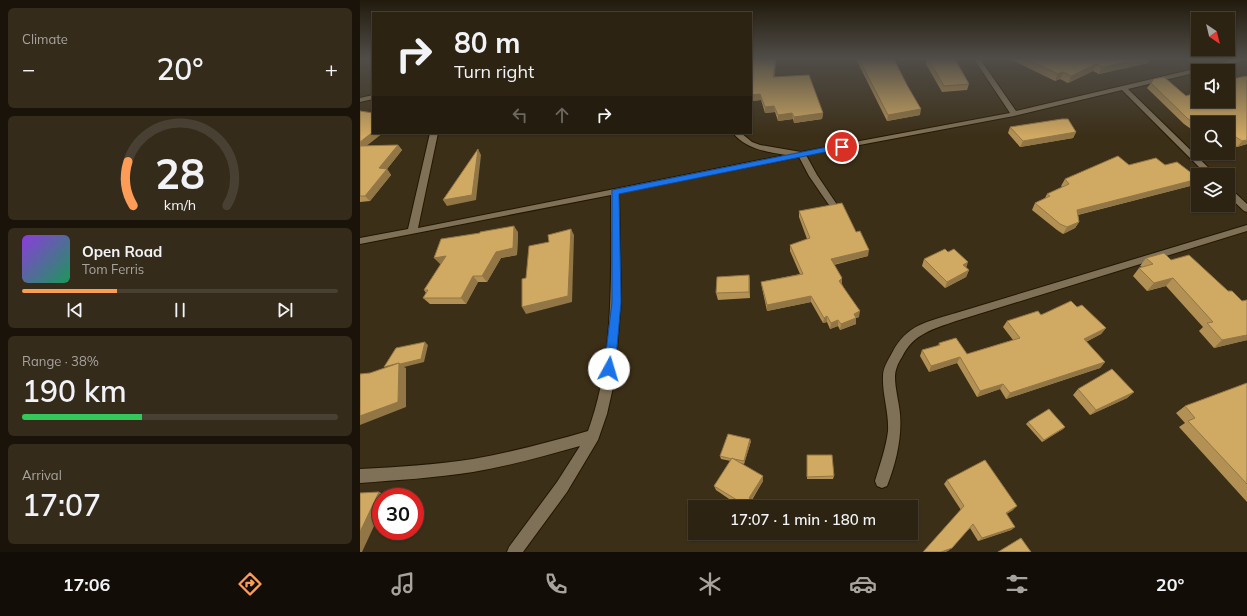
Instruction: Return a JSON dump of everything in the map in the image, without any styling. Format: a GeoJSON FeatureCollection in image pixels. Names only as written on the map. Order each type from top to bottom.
{"type":"FeatureCollection","features":[{"type":"Feature","properties":{"kind":"street"},"geometry":{"type":"LineString","coordinates":[[994,85],[1014,114]]}},
{"type":"Feature","properties":{"kind":"street"},"geometry":{"type":"LineString","coordinates":[[360,241],[615,192],[801,154],[1014,114],[1136,85]]}},
{"type":"Feature","properties":{"kind":"street"},"geometry":{"type":"LineString","coordinates":[[1123,88],[1205,168]]}},
{"type":"Feature","properties":{"kind":"street"},"geometry":{"type":"LineString","coordinates":[[360,100],[372,97]]}},
{"type":"Feature","properties":{"kind":"street"},"geometry":{"type":"LineString","coordinates":[[412,232],[434,134]]}},
{"type":"Feature","properties":{"kind":"street"},"geometry":{"type":"LineString","coordinates":[[738,134],[746,141],[756,146],[801,154]]}},
{"type":"Feature","properties":{"kind":"street"},"geometry":{"type":"LineString","coordinates":[[801,154],[813,176],[834,206]]}},
{"type":"Feature","properties":{"kind":"street"},"geometry":{"type":"LineString","coordinates":[[514,552],[562,486],[592,436],[601,414],[608,383],[616,302],[615,192]]}},
{"type":"Feature","properties":{"kind":"street"},"geometry":{"type":"LineString","coordinates":[[1235,198],[1247,209]]}},
{"type":"Feature","properties":{"kind":"street"},"geometry":{"type":"LineString","coordinates":[[882,481],[892,448],[894,430],[889,371],[902,345],[914,334],[925,327],[950,319],[1247,228]]}},
{"type":"Feature","properties":{"kind":"street"},"geometry":{"type":"LineString","coordinates":[[360,476],[431,471],[495,462],[529,455],[592,436]]}},
{"type":"Feature","properties":{"kind":"building"},"geometry":{"type":"Polygon","coordinates":[[[752,85],[813,85],[823,113],[794,117],[792,113],[778,115],[774,106],[765,107],[760,94],[752,95],[752,85]]]}},
{"type":"Feature","properties":{"kind":"building"},"geometry":{"type":"Polygon","coordinates":[[[872,85],[907,85],[921,109],[888,115],[872,85]]]}},
{"type":"Feature","properties":{"kind":"building"},"geometry":{"type":"Polygon","coordinates":[[[943,85],[959,85],[944,86],[943,85]]]}},
{"type":"Feature","properties":{"kind":"building"},"geometry":{"type":"Polygon","coordinates":[[[1153,85],[1173,85],[1186,96],[1191,94],[1191,108],[1235,108],[1235,85],[1247,85],[1247,140],[1242,141],[1235,136],[1235,116],[1191,116],[1191,121],[1153,85]]]}},
{"type":"Feature","properties":{"kind":"building"},"geometry":{"type":"Polygon","coordinates":[[[360,111],[372,113],[372,133],[360,142],[360,111]]]}},
{"type":"Feature","properties":{"kind":"building"},"geometry":{"type":"Polygon","coordinates":[[[1068,119],[1076,132],[1023,141],[1010,127],[1068,119]]]}},
{"type":"Feature","properties":{"kind":"building"},"geometry":{"type":"Polygon","coordinates":[[[398,145],[379,168],[387,169],[365,196],[360,196],[360,146],[398,145]]]}},
{"type":"Feature","properties":{"kind":"building"},"geometry":{"type":"Polygon","coordinates":[[[478,149],[472,195],[443,200],[478,149]]]}},
{"type":"Feature","properties":{"kind":"building"},"geometry":{"type":"Polygon","coordinates":[[[1118,156],[1129,165],[1156,158],[1165,165],[1177,162],[1191,173],[1191,181],[1077,210],[1079,222],[1067,227],[1060,224],[1035,203],[1050,196],[1047,194],[1069,184],[1065,179],[1118,156]]]}},
{"type":"Feature","properties":{"kind":"building"},"geometry":{"type":"Polygon","coordinates":[[[842,203],[856,232],[860,231],[869,250],[831,259],[842,278],[839,281],[860,311],[854,314],[856,318],[841,324],[838,320],[831,323],[827,316],[824,318],[811,296],[767,305],[761,282],[803,274],[790,245],[810,238],[799,211],[842,203]]]}},
{"type":"Feature","properties":{"kind":"building"},"geometry":{"type":"Polygon","coordinates":[[[514,226],[513,248],[496,252],[482,276],[473,276],[461,298],[423,298],[428,290],[424,290],[446,256],[434,258],[441,239],[514,226]]]}},
{"type":"Feature","properties":{"kind":"building"},"geometry":{"type":"Polygon","coordinates":[[[571,229],[568,296],[522,307],[522,279],[526,278],[529,246],[549,242],[548,235],[571,229]]]}},
{"type":"Feature","properties":{"kind":"building"},"geometry":{"type":"Polygon","coordinates":[[[945,249],[948,252],[954,249],[968,262],[963,265],[969,270],[947,282],[924,259],[945,249]]]}},
{"type":"Feature","properties":{"kind":"building"},"geometry":{"type":"Polygon","coordinates":[[[1164,253],[1171,260],[1189,255],[1228,291],[1232,291],[1242,301],[1247,300],[1247,335],[1222,340],[1207,323],[1213,322],[1173,278],[1154,283],[1139,268],[1153,264],[1146,258],[1164,253]]]}},
{"type":"Feature","properties":{"kind":"building"},"geometry":{"type":"Polygon","coordinates":[[[749,275],[749,292],[716,293],[717,277],[749,275]]]}},
{"type":"Feature","properties":{"kind":"building"},"geometry":{"type":"Polygon","coordinates":[[[1071,301],[1077,307],[1082,305],[1106,328],[1084,339],[1105,362],[1010,393],[1003,384],[980,391],[960,357],[931,366],[922,350],[940,345],[939,343],[956,338],[967,354],[1020,338],[1007,321],[1038,311],[1041,315],[1071,301]]]}},
{"type":"Feature","properties":{"kind":"building"},"geometry":{"type":"Polygon","coordinates":[[[425,342],[421,359],[384,367],[396,348],[425,342]]]}},
{"type":"Feature","properties":{"kind":"building"},"geometry":{"type":"Polygon","coordinates":[[[399,363],[398,402],[360,416],[360,374],[370,373],[399,363]]]}},
{"type":"Feature","properties":{"kind":"building"},"geometry":{"type":"Polygon","coordinates":[[[1112,369],[1134,392],[1096,410],[1078,389],[1112,369]]]}},
{"type":"Feature","properties":{"kind":"building"},"geometry":{"type":"Polygon","coordinates":[[[1247,383],[1247,484],[1188,421],[1195,418],[1185,406],[1247,383]]]}},
{"type":"Feature","properties":{"kind":"building"},"geometry":{"type":"Polygon","coordinates":[[[1049,409],[1065,427],[1044,440],[1028,422],[1049,409]]]}},
{"type":"Feature","properties":{"kind":"building"},"geometry":{"type":"Polygon","coordinates":[[[728,434],[750,439],[744,461],[720,456],[728,434]]]}},
{"type":"Feature","properties":{"kind":"building"},"geometry":{"type":"Polygon","coordinates":[[[807,455],[832,455],[834,476],[807,477],[807,455]]]}},
{"type":"Feature","properties":{"kind":"building"},"geometry":{"type":"Polygon","coordinates":[[[732,458],[763,476],[749,498],[752,500],[737,500],[714,486],[732,458]]]}},
{"type":"Feature","properties":{"kind":"building"},"geometry":{"type":"Polygon","coordinates":[[[985,460],[1017,506],[1006,513],[1015,527],[982,538],[973,524],[952,548],[941,552],[923,552],[964,506],[947,480],[985,460]]]}},
{"type":"Feature","properties":{"kind":"building"},"geometry":{"type":"Polygon","coordinates":[[[372,492],[372,507],[360,532],[360,493],[372,492]]]}},
{"type":"Feature","properties":{"kind":"building"},"geometry":{"type":"Polygon","coordinates":[[[1021,538],[1031,552],[998,552],[1021,538]]]}},
{"type":"Feature","properties":{"kind":"route"},"geometry":{"type":"LineString","coordinates":[[609,369],[616,302],[615,192],[842,147]]}}]}
